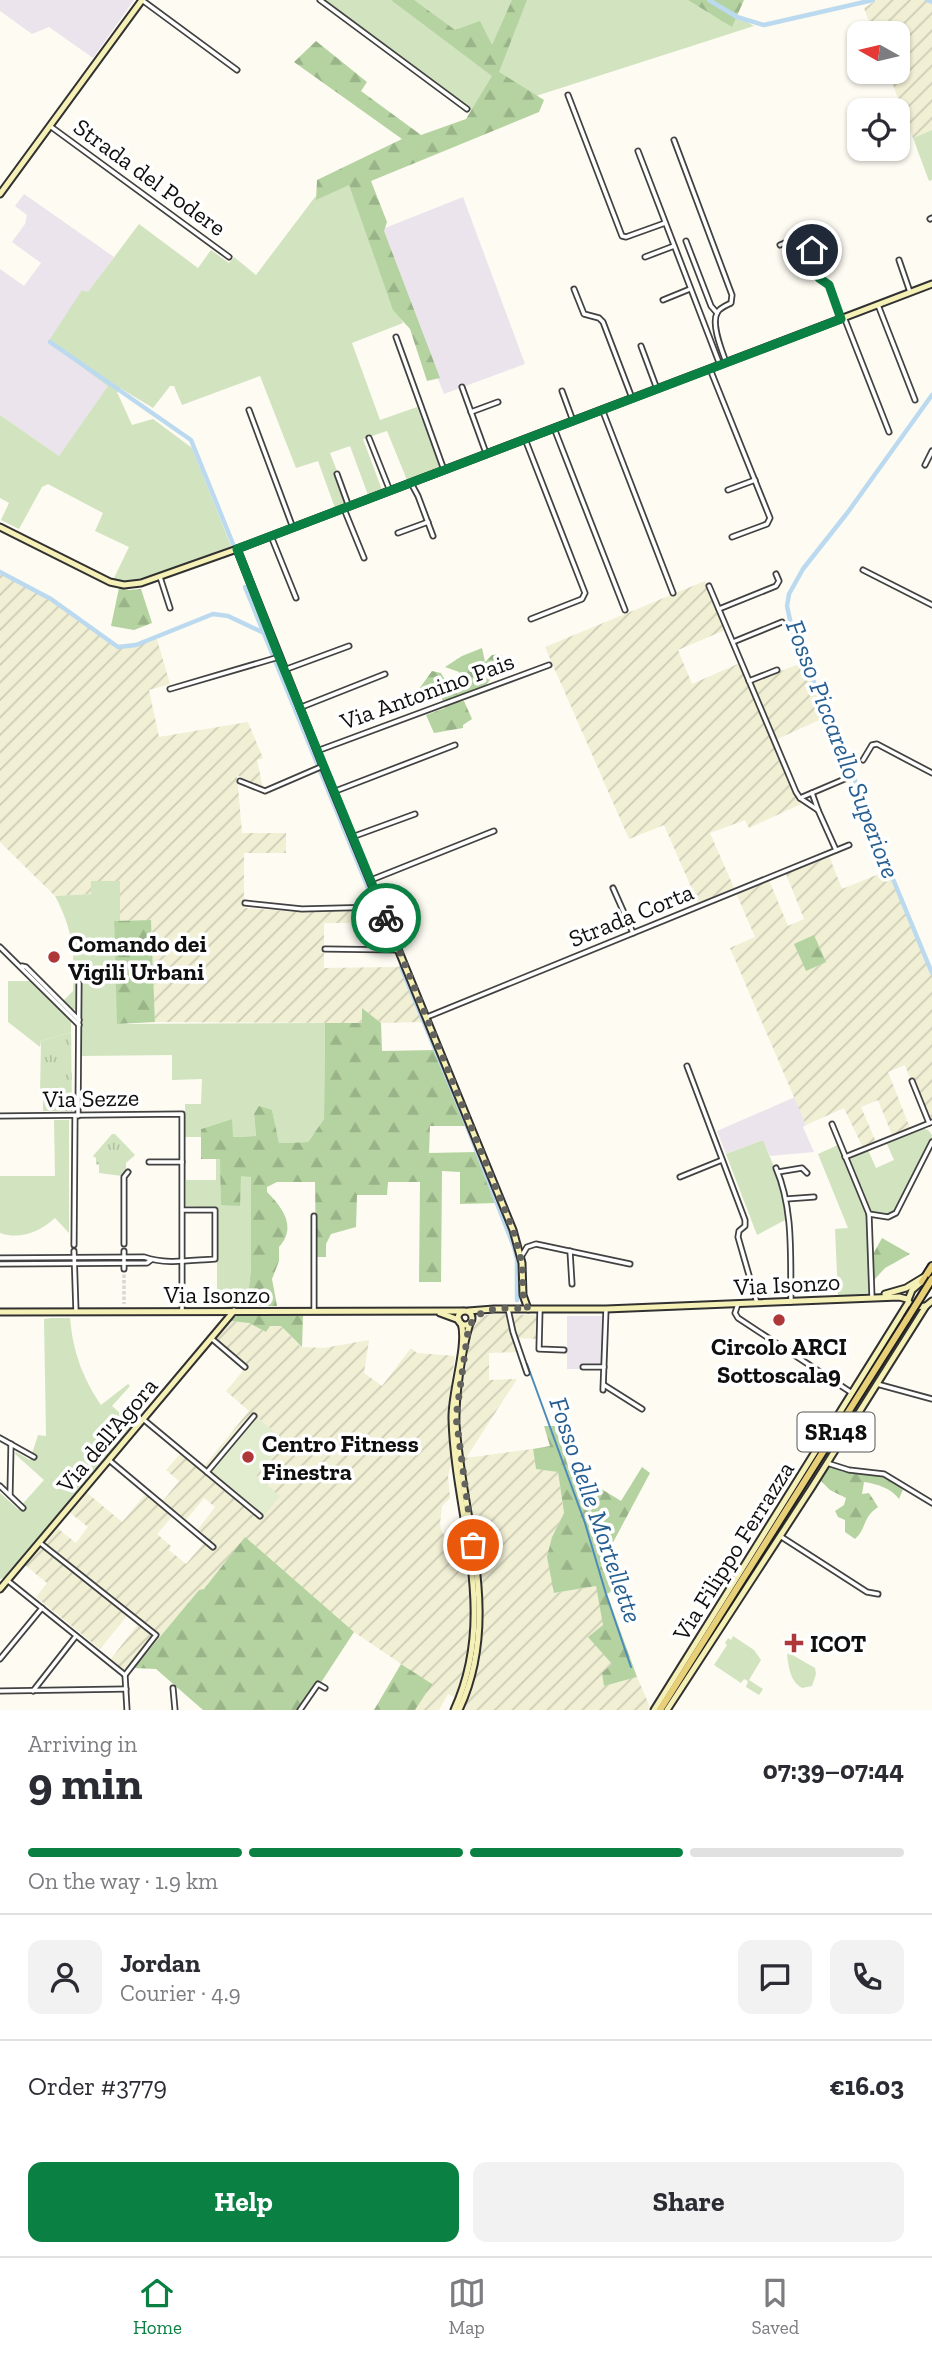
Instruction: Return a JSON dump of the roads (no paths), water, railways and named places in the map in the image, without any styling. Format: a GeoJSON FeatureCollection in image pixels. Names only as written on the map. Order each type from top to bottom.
{"type":"FeatureCollection","features":[{"type":"Feature","properties":{"kind":"main road"},"geometry":{"type":"LineString","coordinates":[[922,1282],[930,1279],[932,1266]]}},
{"type":"Feature","properties":{"kind":"main road","name":"SR148"},"geometry":{"type":"LineString","coordinates":[[660,1710],[930,1279]]}},
{"type":"Feature","properties":{"kind":"street"},"geometry":{"type":"LineString","coordinates":[[0,194],[142,0],[237,70]]}},
{"type":"Feature","properties":{"kind":"street"},"geometry":{"type":"LineString","coordinates":[[320,0],[467,109]]}},
{"type":"Feature","properties":{"kind":"street"},"geometry":{"type":"LineString","coordinates":[[568,94],[622,236],[666,223]]}},
{"type":"Feature","properties":{"kind":"street","name":"Strada del Podere"},"geometry":{"type":"LineString","coordinates":[[49,126],[229,257]]}},
{"type":"Feature","properties":{"kind":"street"},"geometry":{"type":"LineString","coordinates":[[674,140],[732,295],[731,303],[717,313]]}},
{"type":"Feature","properties":{"kind":"street"},"geometry":{"type":"LineString","coordinates":[[638,151],[723,364]]}},
{"type":"Feature","properties":{"kind":"street"},"geometry":{"type":"LineString","coordinates":[[780,245],[803,235],[810,236],[813,245],[812,259],[819,278],[829,285],[889,432]]}},
{"type":"Feature","properties":{"kind":"street"},"geometry":{"type":"LineString","coordinates":[[686,240],[711,306],[717,313],[718,340],[723,364]]}},
{"type":"Feature","properties":{"kind":"street"},"geometry":{"type":"LineString","coordinates":[[645,257],[674,246]]}},
{"type":"Feature","properties":{"kind":"street"},"geometry":{"type":"LineString","coordinates":[[899,260],[910,292]]}},
{"type":"Feature","properties":{"kind":"street"},"geometry":{"type":"LineString","coordinates":[[0,527],[112,582],[136,584],[347,508],[932,284]]}},
{"type":"Feature","properties":{"kind":"street"},"geometry":{"type":"LineString","coordinates":[[574,289],[584,314],[599,318],[603,322],[632,398]]}},
{"type":"Feature","properties":{"kind":"street"},"geometry":{"type":"LineString","coordinates":[[663,300],[691,289]]}},
{"type":"Feature","properties":{"kind":"street"},"geometry":{"type":"LineString","coordinates":[[878,305],[915,400]]}},
{"type":"Feature","properties":{"kind":"street"},"geometry":{"type":"LineString","coordinates":[[396,337],[444,470]]}},
{"type":"Feature","properties":{"kind":"street"},"geometry":{"type":"LineString","coordinates":[[641,346],[657,388]]}},
{"type":"Feature","properties":{"kind":"street"},"geometry":{"type":"LineString","coordinates":[[710,369],[769,517],[769,522],[732,537]]}},
{"type":"Feature","properties":{"kind":"street"},"geometry":{"type":"LineString","coordinates":[[462,387],[486,453]]}},
{"type":"Feature","properties":{"kind":"street"},"geometry":{"type":"LineString","coordinates":[[562,391],[573,421]]}},
{"type":"Feature","properties":{"kind":"street"},"geometry":{"type":"LineString","coordinates":[[471,412],[498,402]]}},
{"type":"Feature","properties":{"kind":"street"},"geometry":{"type":"LineString","coordinates":[[248,410],[293,528]]}},
{"type":"Feature","properties":{"kind":"street"},"geometry":{"type":"LineString","coordinates":[[602,410],[673,593]]}},
{"type":"Feature","properties":{"kind":"street"},"geometry":{"type":"LineString","coordinates":[[554,428],[625,610]]}},
{"type":"Feature","properties":{"kind":"street"},"geometry":{"type":"LineString","coordinates":[[369,438],[390,491]]}},
{"type":"Feature","properties":{"kind":"street"},"geometry":{"type":"LineString","coordinates":[[525,439],[585,593],[582,599],[531,619]]}},
{"type":"Feature","properties":{"kind":"street"},"geometry":{"type":"LineString","coordinates":[[925,465],[932,451]]}},
{"type":"Feature","properties":{"kind":"street"},"geometry":{"type":"LineString","coordinates":[[337,474],[364,558]]}},
{"type":"Feature","properties":{"kind":"street"},"geometry":{"type":"LineString","coordinates":[[728,490],[755,480]]}},
{"type":"Feature","properties":{"kind":"street"},"geometry":{"type":"LineString","coordinates":[[411,483],[433,536]]}},
{"type":"Feature","properties":{"kind":"street"},"geometry":{"type":"LineString","coordinates":[[398,533],[428,522]]}},
{"type":"Feature","properties":{"kind":"street"},"geometry":{"type":"LineString","coordinates":[[271,536],[296,598]]}},
{"type":"Feature","properties":{"kind":"street"},"geometry":{"type":"LineString","coordinates":[[237,549],[333,792],[513,1230],[521,1257],[523,1295],[528,1309]]}},
{"type":"Feature","properties":{"kind":"street"},"geometry":{"type":"LineString","coordinates":[[863,570],[932,605]]}},
{"type":"Feature","properties":{"kind":"street"},"geometry":{"type":"LineString","coordinates":[[719,609],[776,586],[779,581],[776,574]]}},
{"type":"Feature","properties":{"kind":"street"},"geometry":{"type":"LineString","coordinates":[[160,576],[170,608]]}},
{"type":"Feature","properties":{"kind":"street"},"geometry":{"type":"LineString","coordinates":[[709,586],[800,798],[818,810]]}},
{"type":"Feature","properties":{"kind":"street"},"geometry":{"type":"LineString","coordinates":[[733,642],[782,622]]}},
{"type":"Feature","properties":{"kind":"street"},"geometry":{"type":"LineString","coordinates":[[284,670],[349,646]]}},
{"type":"Feature","properties":{"kind":"street"},"geometry":{"type":"LineString","coordinates":[[170,689],[279,657]]}},
{"type":"Feature","properties":{"kind":"street","name":"Via Antonino Pais"},"geometry":{"type":"LineString","coordinates":[[317,751],[549,665]]}},
{"type":"Feature","properties":{"kind":"street"},"geometry":{"type":"LineString","coordinates":[[749,681],[777,670]]}},
{"type":"Feature","properties":{"kind":"street"},"geometry":{"type":"LineString","coordinates":[[299,708],[385,674]]}},
{"type":"Feature","properties":{"kind":"street"},"geometry":{"type":"LineString","coordinates":[[863,760],[872,745],[877,744],[932,773]]}},
{"type":"Feature","properties":{"kind":"street"},"geometry":{"type":"LineString","coordinates":[[333,792],[455,745]]}},
{"type":"Feature","properties":{"kind":"street"},"geometry":{"type":"LineString","coordinates":[[240,781],[265,791],[323,766]]}},
{"type":"Feature","properties":{"kind":"street"},"geometry":{"type":"LineString","coordinates":[[800,798],[847,778]]}},
{"type":"Feature","properties":{"kind":"street"},"geometry":{"type":"LineString","coordinates":[[812,793],[836,850]]}},
{"type":"Feature","properties":{"kind":"street"},"geometry":{"type":"LineString","coordinates":[[352,838],[415,814]]}},
{"type":"Feature","properties":{"kind":"street"},"geometry":{"type":"LineString","coordinates":[[371,880],[494,831]]}},
{"type":"Feature","properties":{"kind":"street","name":"Strada Corta"},"geometry":{"type":"LineString","coordinates":[[425,1018],[849,845]]}},
{"type":"Feature","properties":{"kind":"street"},"geometry":{"type":"LineString","coordinates":[[613,888],[634,933]]}},
{"type":"Feature","properties":{"kind":"street"},"geometry":{"type":"LineString","coordinates":[[245,903],[302,909],[382,906]]}},
{"type":"Feature","properties":{"kind":"street"},"geometry":{"type":"LineString","coordinates":[[0,947],[79,1022]]}},
{"type":"Feature","properties":{"kind":"street"},"geometry":{"type":"LineString","coordinates":[[325,949],[399,950]]}},
{"type":"Feature","properties":{"kind":"street"},"geometry":{"type":"LineString","coordinates":[[74,1245],[79,983]]}},
{"type":"Feature","properties":{"kind":"street"},"geometry":{"type":"LineString","coordinates":[[687,1066],[745,1220],[745,1226],[739,1231],[738,1237],[757,1303]]}},
{"type":"Feature","properties":{"kind":"street"},"geometry":{"type":"LineString","coordinates":[[845,1157],[931,1123],[912,1082]]}},
{"type":"Feature","properties":{"kind":"street","name":"Via Sezze"},"geometry":{"type":"LineString","coordinates":[[0,1116],[182,1114],[182,1161]]}},
{"type":"Feature","properties":{"kind":"street"},"geometry":{"type":"LineString","coordinates":[[832,1124],[869,1214],[872,1298]]}},
{"type":"Feature","properties":{"kind":"street"},"geometry":{"type":"LineString","coordinates":[[916,1129],[931,1129]]}},
{"type":"Feature","properties":{"kind":"street"},"geometry":{"type":"LineString","coordinates":[[869,1214],[888,1217],[896,1213],[932,1142]]}},
{"type":"Feature","properties":{"kind":"street"},"geometry":{"type":"LineString","coordinates":[[680,1177],[722,1160]]}},
{"type":"Feature","properties":{"kind":"street"},"geometry":{"type":"LineString","coordinates":[[149,1162],[182,1161],[182,1311]]}},
{"type":"Feature","properties":{"kind":"street"},"geometry":{"type":"LineString","coordinates":[[791,1302],[789,1227],[786,1199],[777,1170],[802,1168],[807,1173]]}},
{"type":"Feature","properties":{"kind":"street"},"geometry":{"type":"LineString","coordinates":[[124,1244],[124,1177],[128,1172]]}},
{"type":"Feature","properties":{"kind":"street"},"geometry":{"type":"LineString","coordinates":[[786,1199],[814,1197]]}},
{"type":"Feature","properties":{"kind":"street"},"geometry":{"type":"LineString","coordinates":[[0,1258],[144,1257],[151,1260],[181,1261],[215,1259],[215,1210],[183,1210]]}},
{"type":"Feature","properties":{"kind":"street"},"geometry":{"type":"LineString","coordinates":[[314,1216],[314,1311]]}},
{"type":"Feature","properties":{"kind":"street"},"geometry":{"type":"LineString","coordinates":[[521,1257],[525,1248],[533,1244],[630,1264]]}},
{"type":"Feature","properties":{"kind":"street"},"geometry":{"type":"LineString","coordinates":[[74,1251],[76,1312]]}},
{"type":"Feature","properties":{"kind":"street"},"geometry":{"type":"LineString","coordinates":[[124,1251],[124,1266]]}},
{"type":"Feature","properties":{"kind":"street"},"geometry":{"type":"LineString","coordinates":[[570,1251],[572,1284]]}},
{"type":"Feature","properties":{"kind":"street"},"geometry":{"type":"LineString","coordinates":[[0,1264],[124,1266],[151,1260]]}},
{"type":"Feature","properties":{"kind":"street"},"geometry":{"type":"LineString","coordinates":[[893,1295],[930,1279]]}},
{"type":"Feature","properties":{"kind":"street"},"geometry":{"type":"LineString","coordinates":[[893,1295],[912,1290],[922,1282]]}},
{"type":"Feature","properties":{"kind":"street"},"geometry":{"type":"LineString","coordinates":[[908,1302],[912,1290]]}},
{"type":"Feature","properties":{"kind":"street"},"geometry":{"type":"LineString","coordinates":[[517,1309],[523,1295]]}},
{"type":"Feature","properties":{"kind":"street"},"geometry":{"type":"LineString","coordinates":[[893,1295],[903,1297],[914,1307],[930,1304]]}},
{"type":"Feature","properties":{"kind":"street"},"geometry":{"type":"LineString","coordinates":[[893,1295],[902,1302],[905,1316]]}},
{"type":"Feature","properties":{"kind":"street","name":"Via Isonzo"},"geometry":{"type":"LineString","coordinates":[[0,1312],[606,1309],[893,1295]]}},
{"type":"Feature","properties":{"kind":"street","name":"Via Filippo Ferrazza"},"geometry":{"type":"LineString","coordinates":[[654,1710],[853,1393],[905,1316],[908,1302]]}},
{"type":"Feature","properties":{"kind":"street"},"geometry":{"type":"LineString","coordinates":[[124,1304],[124,1312]]}},
{"type":"Feature","properties":{"kind":"street"},"geometry":{"type":"LineString","coordinates":[[738,1304],[738,1319],[853,1393]]}},
{"type":"Feature","properties":{"kind":"street"},"geometry":{"type":"LineString","coordinates":[[667,1710],[930,1304]]}},
{"type":"Feature","properties":{"kind":"street","name":"Via Isonzo"},"geometry":{"type":"LineString","coordinates":[[434,1311],[464,1325],[478,1314],[494,1309]]}},
{"type":"Feature","properties":{"kind":"street"},"geometry":{"type":"LineString","coordinates":[[508,1309],[527,1373]]}},
{"type":"Feature","properties":{"kind":"street"},"geometry":{"type":"LineString","coordinates":[[540,1309],[539,1349],[564,1350]]}},
{"type":"Feature","properties":{"kind":"street"},"geometry":{"type":"LineString","coordinates":[[606,1309],[603,1387],[642,1409]]}},
{"type":"Feature","properties":{"kind":"street","name":"Via dell'Agora"},"geometry":{"type":"LineString","coordinates":[[0,1586],[234,1311]]}},
{"type":"Feature","properties":{"kind":"street"},"geometry":{"type":"LineString","coordinates":[[465,1311],[472,1315],[457,1398],[456,1424],[478,1580],[480,1621],[474,1667],[456,1710],[470,1662],[475,1616],[473,1581],[452,1426],[453,1399],[463,1336],[459,1314],[465,1311]]}},
{"type":"Feature","properties":{"kind":"street"},"geometry":{"type":"LineString","coordinates":[[211,1338],[245,1367]]}},
{"type":"Feature","properties":{"kind":"street"},"geometry":{"type":"LineString","coordinates":[[583,1367],[604,1367]]}},
{"type":"Feature","properties":{"kind":"street"},"geometry":{"type":"LineString","coordinates":[[877,1384],[932,1399]]}},
{"type":"Feature","properties":{"kind":"street"},"geometry":{"type":"LineString","coordinates":[[207,1472],[254,1416]]}},
{"type":"Feature","properties":{"kind":"street"},"geometry":{"type":"LineString","coordinates":[[144,1419],[260,1516]]}},
{"type":"Feature","properties":{"kind":"street"},"geometry":{"type":"LineString","coordinates":[[0,1438],[34,1457]]}},
{"type":"Feature","properties":{"kind":"street"},"geometry":{"type":"LineString","coordinates":[[10,1495],[11,1444]]}},
{"type":"Feature","properties":{"kind":"street"},"geometry":{"type":"LineString","coordinates":[[109,1460],[214,1547]]}},
{"type":"Feature","properties":{"kind":"street"},"geometry":{"type":"LineString","coordinates":[[828,1463],[845,1469],[884,1474],[932,1503]]}},
{"type":"Feature","properties":{"kind":"street"},"geometry":{"type":"LineString","coordinates":[[0,1486],[23,1508]]}},
{"type":"Feature","properties":{"kind":"street"},"geometry":{"type":"LineString","coordinates":[[780,1536],[867,1592],[878,1594]]}},
{"type":"Feature","properties":{"kind":"street"},"geometry":{"type":"LineString","coordinates":[[39,1542],[156,1635],[125,1675],[127,1710]]}},
{"type":"Feature","properties":{"kind":"street"},"geometry":{"type":"LineString","coordinates":[[7,1580],[125,1675]]}},
{"type":"Feature","properties":{"kind":"street"},"geometry":{"type":"LineString","coordinates":[[0,1659],[41,1608]]}},
{"type":"Feature","properties":{"kind":"street"},"geometry":{"type":"LineString","coordinates":[[33,1691],[76,1636]]}},
{"type":"Feature","properties":{"kind":"street"},"geometry":{"type":"LineString","coordinates":[[300,1710],[318,1684],[325,1688]]}},
{"type":"Feature","properties":{"kind":"street"},"geometry":{"type":"LineString","coordinates":[[173,1688],[175,1710]]}},
{"type":"Feature","properties":{"kind":"street"},"geometry":{"type":"LineString","coordinates":[[0,1691],[126,1689]]}},
{"type":"Feature","properties":{"kind":"waterway","name":"Fosso Piccarello Superiore"},"geometry":{"type":"LineString","coordinates":[[709,0],[737,17],[764,25],[873,0]]}},
{"type":"Feature","properties":{"kind":"waterway","name":"Fosso Piccarello Superiore"},"geometry":{"type":"LineString","coordinates":[[927,0],[932,2]]}},
{"type":"Feature","properties":{"kind":"waterway"},"geometry":{"type":"LineString","coordinates":[[50,342],[191,440],[233,544]]}},
{"type":"Feature","properties":{"kind":"waterway","name":"Fosso Piccarello Superiore"},"geometry":{"type":"LineString","coordinates":[[932,395],[848,512],[803,569],[789,594],[787,606],[793,634],[853,772],[859,797],[932,973]]}},
{"type":"Feature","properties":{"kind":"waterway"},"geometry":{"type":"LineString","coordinates":[[0,572],[51,599],[118,647],[136,645],[213,614],[228,616],[264,633]]}},
{"type":"Feature","properties":{"kind":"waterway"},"geometry":{"type":"LineString","coordinates":[[245,587],[377,910]]}},
{"type":"Feature","properties":{"kind":"waterway"},"geometry":{"type":"LineString","coordinates":[[401,967],[514,1247],[517,1259],[517,1300]]}},
{"type":"Feature","properties":{"kind":"waterway","name":"Fosso delle Mortellette"},"geometry":{"type":"LineString","coordinates":[[527,1364],[585,1523],[631,1667]]}},
{"type":"Feature","properties":{"kind":"tunnel"},"geometry":{"type":"LineString","coordinates":[[124,1269],[124,1304]]}},
{"type":"Feature","properties":{"kind":"place","name":"Comando dei Vigili Urbani"},"geometry":{"type":"Point","coordinates":[54,957]}},
{"type":"Feature","properties":{"kind":"place","name":"Circolo ARCI Sottoscala9"},"geometry":{"type":"Point","coordinates":[779,1320]}},
{"type":"Feature","properties":{"kind":"place","name":"Centro Fitness Finestra"},"geometry":{"type":"Point","coordinates":[248,1457]}},
{"type":"Feature","properties":{"kind":"place","name":"ICOT"},"geometry":{"type":"Point","coordinates":[794,1643]}}]}
